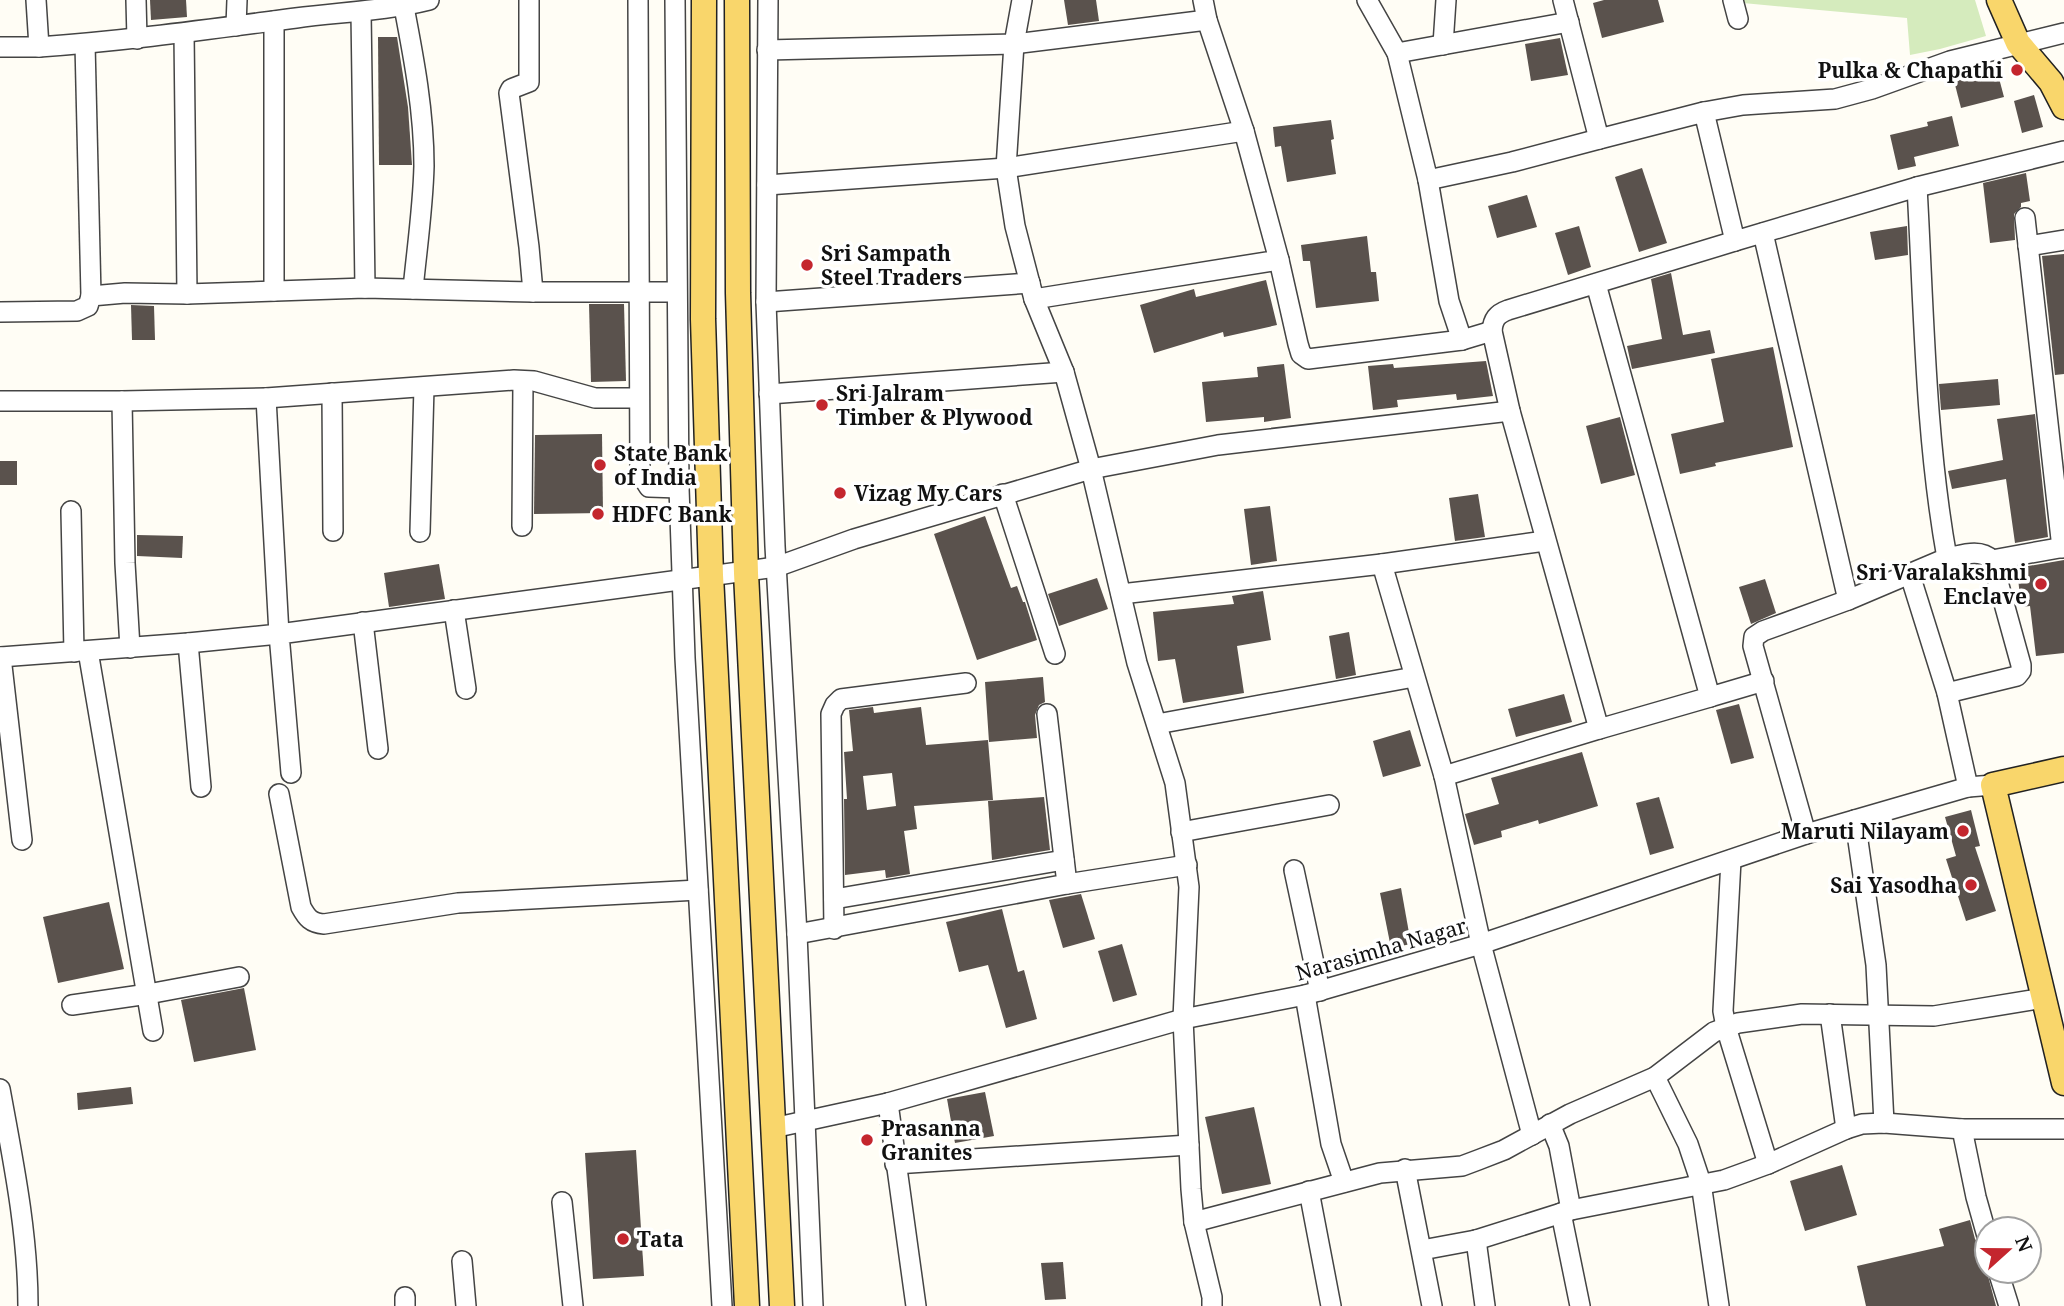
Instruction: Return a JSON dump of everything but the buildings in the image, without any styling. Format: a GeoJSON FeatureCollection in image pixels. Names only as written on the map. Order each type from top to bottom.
{"type":"FeatureCollection","features":[{"type":"Feature","properties":{"kind":"main road"},"geometry":{"type":"LineString","coordinates":[[704,0],[703,319],[711,575],[747,1306]]}},
{"type":"Feature","properties":{"kind":"main road"},"geometry":{"type":"LineString","coordinates":[[737,0],[738,293],[746,573],[782,1306]]}},
{"type":"Feature","properties":{"kind":"main road"},"geometry":{"type":"LineString","coordinates":[[1999,0],[2018,43],[2051,82],[2064,107]]}},
{"type":"Feature","properties":{"kind":"main road"},"geometry":{"type":"LineString","coordinates":[[2064,769],[1993,785],[2064,1083]]}},
{"type":"Feature","properties":{"kind":"street"},"geometry":{"type":"LineString","coordinates":[[36,0],[39,47]]}},
{"type":"Feature","properties":{"kind":"street"},"geometry":{"type":"LineString","coordinates":[[136,0],[136,39]]}},
{"type":"Feature","properties":{"kind":"street"},"geometry":{"type":"LineString","coordinates":[[236,26],[237,0]]}},
{"type":"Feature","properties":{"kind":"street"},"geometry":{"type":"LineString","coordinates":[[0,47],[39,47],[136,39],[274,21],[337,7],[361,12],[404,7],[429,0]]}},
{"type":"Feature","properties":{"kind":"street"},"geometry":{"type":"LineString","coordinates":[[529,0],[529,82],[511,89],[509,93],[533,292]]}},
{"type":"Feature","properties":{"kind":"street"},"geometry":{"type":"LineString","coordinates":[[638,0],[640,473],[649,487],[679,488]]}},
{"type":"Feature","properties":{"kind":"street"},"geometry":{"type":"LineString","coordinates":[[675,0],[676,292],[682,579],[722,1306]]}},
{"type":"Feature","properties":{"kind":"street"},"geometry":{"type":"LineString","coordinates":[[768,0],[766,302],[769,394],[813,1306]]}},
{"type":"Feature","properties":{"kind":"street"},"geometry":{"type":"LineString","coordinates":[[1022,0],[1014,44],[1006,168],[1015,226],[1032,291],[1064,372],[1091,469],[1137,663],[1175,783],[1188,887],[1183,1019],[1194,1222],[1212,1306]]}},
{"type":"Feature","properties":{"kind":"street"},"geometry":{"type":"LineString","coordinates":[[1203,0],[1207,20],[1244,131],[1301,354],[1308,359],[1462,341],[1492,331]]}},
{"type":"Feature","properties":{"kind":"street"},"geometry":{"type":"LineString","coordinates":[[1367,0],[1397,53],[1428,180],[1449,301],[1462,341]]}},
{"type":"Feature","properties":{"kind":"street"},"geometry":{"type":"LineString","coordinates":[[1443,45],[1446,0]]}},
{"type":"Feature","properties":{"kind":"street"},"geometry":{"type":"LineString","coordinates":[[1563,0],[1599,139]]}},
{"type":"Feature","properties":{"kind":"street"},"geometry":{"type":"LineString","coordinates":[[1732,0],[1738,19]]}},
{"type":"Feature","properties":{"kind":"street"},"geometry":{"type":"LineString","coordinates":[[404,7],[415,66],[424,164],[413,289]]}},
{"type":"Feature","properties":{"kind":"street"},"geometry":{"type":"LineString","coordinates":[[361,12],[365,288]]}},
{"type":"Feature","properties":{"kind":"street"},"geometry":{"type":"LineString","coordinates":[[766,50],[1014,44],[1207,20]]}},
{"type":"Feature","properties":{"kind":"street"},"geometry":{"type":"LineString","coordinates":[[274,21],[274,291]]}},
{"type":"Feature","properties":{"kind":"street"},"geometry":{"type":"LineString","coordinates":[[1397,53],[1569,22]]}},
{"type":"Feature","properties":{"kind":"street"},"geometry":{"type":"LineString","coordinates":[[184,33],[187,294]]}},
{"type":"Feature","properties":{"kind":"street"},"geometry":{"type":"LineString","coordinates":[[1428,180],[1512,162],[1704,112],[1743,105],[1835,99],[1951,61],[2064,33]]}},
{"type":"Feature","properties":{"kind":"street"},"geometry":{"type":"LineString","coordinates":[[0,312],[76,311],[88,306],[91,296],[85,44]]}},
{"type":"Feature","properties":{"kind":"street"},"geometry":{"type":"LineString","coordinates":[[1704,112],[1735,241]]}},
{"type":"Feature","properties":{"kind":"street"},"geometry":{"type":"LineString","coordinates":[[767,185],[1006,168],[1244,131]]}},
{"type":"Feature","properties":{"kind":"street"},"geometry":{"type":"LineString","coordinates":[[1599,729],[1510,411],[1492,331],[1493,320],[1500,313],[1917,187],[2064,151]]}},
{"type":"Feature","properties":{"kind":"street"},"geometry":{"type":"LineString","coordinates":[[1917,187],[1936,489],[1947,558]]}},
{"type":"Feature","properties":{"kind":"street"},"geometry":{"type":"LineString","coordinates":[[1992,560],[2063,548],[2025,218]]}},
{"type":"Feature","properties":{"kind":"street"},"geometry":{"type":"LineString","coordinates":[[1763,233],[1848,600]]}},
{"type":"Feature","properties":{"kind":"street"},"geometry":{"type":"LineString","coordinates":[[2028,246],[2064,240]]}},
{"type":"Feature","properties":{"kind":"street"},"geometry":{"type":"LineString","coordinates":[[766,302],[1032,291],[1279,260]]}},
{"type":"Feature","properties":{"kind":"street"},"geometry":{"type":"LineString","coordinates":[[1596,284],[1710,697]]}},
{"type":"Feature","properties":{"kind":"street"},"geometry":{"type":"LineString","coordinates":[[91,296],[365,288],[676,292]]}},
{"type":"Feature","properties":{"kind":"street"},"geometry":{"type":"LineString","coordinates":[[769,394],[1064,372]]}},
{"type":"Feature","properties":{"kind":"street"},"geometry":{"type":"LineString","coordinates":[[0,401],[266,397],[523,381],[534,381],[596,398],[639,398]]}},
{"type":"Feature","properties":{"kind":"street"},"geometry":{"type":"LineString","coordinates":[[522,526],[523,381]]}},
{"type":"Feature","properties":{"kind":"street"},"geometry":{"type":"LineString","coordinates":[[420,532],[424,387]]}},
{"type":"Feature","properties":{"kind":"street"},"geometry":{"type":"LineString","coordinates":[[332,393],[333,531]]}},
{"type":"Feature","properties":{"kind":"street"},"geometry":{"type":"LineString","coordinates":[[266,397],[279,634],[290,773]]}},
{"type":"Feature","properties":{"kind":"street"},"geometry":{"type":"LineString","coordinates":[[122,401],[125,563],[131,648]]}},
{"type":"Feature","properties":{"kind":"street"},"geometry":{"type":"LineString","coordinates":[[22,841],[0,657],[279,634],[711,575],[746,573],[776,567],[854,539],[1091,469],[1218,445],[1510,411]]}},
{"type":"Feature","properties":{"kind":"street"},"geometry":{"type":"LineString","coordinates":[[1003,494],[1055,654]]}},
{"type":"Feature","properties":{"kind":"street"},"geometry":{"type":"LineString","coordinates":[[71,512],[81,652],[153,1031]]}},
{"type":"Feature","properties":{"kind":"street"},"geometry":{"type":"LineString","coordinates":[[1121,594],[1382,564],[1545,541]]}},
{"type":"Feature","properties":{"kind":"street"},"geometry":{"type":"LineString","coordinates":[[1806,834],[1753,646],[1754,637],[1763,631],[1848,600],[1947,558],[1976,552],[1987,555],[1992,560],[2021,671],[2017,676],[1947,693]]}},
{"type":"Feature","properties":{"kind":"street"},"geometry":{"type":"LineString","coordinates":[[1382,564],[1444,776],[1481,944],[1532,1135]]}},
{"type":"Feature","properties":{"kind":"street"},"geometry":{"type":"LineString","coordinates":[[1910,575],[1947,693],[1968,787]]}},
{"type":"Feature","properties":{"kind":"street"},"geometry":{"type":"LineString","coordinates":[[454,610],[466,689]]}},
{"type":"Feature","properties":{"kind":"street"},"geometry":{"type":"LineString","coordinates":[[363,622],[378,749]]}},
{"type":"Feature","properties":{"kind":"street"},"geometry":{"type":"LineString","coordinates":[[188,643],[201,787]]}},
{"type":"Feature","properties":{"kind":"street"},"geometry":{"type":"LineString","coordinates":[[1157,724],[1414,677]]}},
{"type":"Feature","properties":{"kind":"street"},"geometry":{"type":"LineString","coordinates":[[1444,776],[1764,681]]}},
{"type":"Feature","properties":{"kind":"street"},"geometry":{"type":"LineString","coordinates":[[834,929],[831,714],[835,705],[841,699],[966,683]]}},
{"type":"Feature","properties":{"kind":"street"},"geometry":{"type":"LineString","coordinates":[[1047,714],[1067,884]]}},
{"type":"Feature","properties":{"kind":"street","name":"Narasimha Nagar"},"geometry":{"type":"LineString","coordinates":[[773,1128],[888,1103],[1183,1019],[1312,993],[1481,944],[1806,834],[1968,787],[1993,785]]}},
{"type":"Feature","properties":{"kind":"street"},"geometry":{"type":"LineString","coordinates":[[279,794],[301,907],[306,917],[314,923],[324,924],[458,903],[698,890]]}},
{"type":"Feature","properties":{"kind":"street"},"geometry":{"type":"LineString","coordinates":[[1181,832],[1329,805]]}},
{"type":"Feature","properties":{"kind":"street"},"geometry":{"type":"LineString","coordinates":[[1855,820],[1876,965],[1884,1123]]}},
{"type":"Feature","properties":{"kind":"street"},"geometry":{"type":"LineString","coordinates":[[834,899],[1064,860]]}},
{"type":"Feature","properties":{"kind":"street"},"geometry":{"type":"LineString","coordinates":[[1731,860],[1724,992],[1726,1027],[1768,1164]]}},
{"type":"Feature","properties":{"kind":"street"},"geometry":{"type":"LineString","coordinates":[[797,934],[1187,864]]}},
{"type":"Feature","properties":{"kind":"street"},"geometry":{"type":"LineString","coordinates":[[1294,870],[1331,1143],[1344,1182]]}},
{"type":"Feature","properties":{"kind":"street"},"geometry":{"type":"LineString","coordinates":[[72,1005],[239,977]]}},
{"type":"Feature","properties":{"kind":"street"},"geometry":{"type":"LineString","coordinates":[[1194,1222],[1344,1182],[1405,1169],[1462,1166],[1504,1150],[1550,1124],[1655,1077],[1714,1032],[1726,1027],[1767,1019],[1830,1014],[1934,1016],[2044,998]]}},
{"type":"Feature","properties":{"kind":"street"},"geometry":{"type":"LineString","coordinates":[[1830,1014],[1846,1129]]}},
{"type":"Feature","properties":{"kind":"street"},"geometry":{"type":"LineString","coordinates":[[1655,1077],[1688,1144],[1701,1183],[1719,1306]]}},
{"type":"Feature","properties":{"kind":"street"},"geometry":{"type":"LineString","coordinates":[[0,1089],[6,1158],[29,1274],[29,1306]]}},
{"type":"Feature","properties":{"kind":"street"},"geometry":{"type":"LineString","coordinates":[[888,1103],[916,1306]]}},
{"type":"Feature","properties":{"kind":"street"},"geometry":{"type":"LineString","coordinates":[[1550,1124],[1559,1146],[1580,1306]]}},
{"type":"Feature","properties":{"kind":"street"},"geometry":{"type":"LineString","coordinates":[[1422,1250],[1476,1240],[1566,1212],[1724,1180],[1862,1124],[1962,1129],[2064,1129]]}},
{"type":"Feature","properties":{"kind":"street"},"geometry":{"type":"LineString","coordinates":[[1962,1129],[1981,1215]]}},
{"type":"Feature","properties":{"kind":"street"},"geometry":{"type":"LineString","coordinates":[[895,1164],[1189,1145]]}},
{"type":"Feature","properties":{"kind":"street"},"geometry":{"type":"LineString","coordinates":[[1405,1169],[1432,1306]]}},
{"type":"Feature","properties":{"kind":"street"},"geometry":{"type":"LineString","coordinates":[[1309,1191],[1331,1306]]}},
{"type":"Feature","properties":{"kind":"street"},"geometry":{"type":"LineString","coordinates":[[562,1202],[573,1306]]}},
{"type":"Feature","properties":{"kind":"street"},"geometry":{"type":"LineString","coordinates":[[1476,1240],[1485,1306]]}},
{"type":"Feature","properties":{"kind":"street"},"geometry":{"type":"LineString","coordinates":[[462,1261],[466,1306]]}},
{"type":"Feature","properties":{"kind":"street"},"geometry":{"type":"LineString","coordinates":[[2002,1285],[2009,1306]]}},
{"type":"Feature","properties":{"kind":"green space"},"geometry":{"type":"Polygon","coordinates":[[[1742,0],[1975,0],[1986,36],[1910,55],[1907,18],[1743,3],[1742,0]]]}},
{"type":"Feature","properties":{"kind":"place","name":"Pulka & Chapathi"},"geometry":{"type":"Point","coordinates":[2017,70]}},
{"type":"Feature","properties":{"kind":"place","name":"Sri Sampath Steel Traders"},"geometry":{"type":"Point","coordinates":[807,265]}},
{"type":"Feature","properties":{"kind":"place","name":"Sri Jalram Timber & Plywood"},"geometry":{"type":"Point","coordinates":[822,405]}},
{"type":"Feature","properties":{"kind":"place","name":"State Bank of India"},"geometry":{"type":"Point","coordinates":[600,465]}},
{"type":"Feature","properties":{"kind":"place","name":"Vizag My Cars"},"geometry":{"type":"Point","coordinates":[840,493]}},
{"type":"Feature","properties":{"kind":"place","name":"HDFC Bank"},"geometry":{"type":"Point","coordinates":[598,514]}},
{"type":"Feature","properties":{"kind":"place","name":"Sri Varalakshmi Enclave"},"geometry":{"type":"Point","coordinates":[2041,584]}},
{"type":"Feature","properties":{"kind":"place","name":"Maruti Nilayam"},"geometry":{"type":"Point","coordinates":[1963,831]}},
{"type":"Feature","properties":{"kind":"place","name":"Sai Yasodha"},"geometry":{"type":"Point","coordinates":[1971,885]}},
{"type":"Feature","properties":{"kind":"place","name":"Prasanna Granites"},"geometry":{"type":"Point","coordinates":[867,1140]}},
{"type":"Feature","properties":{"kind":"place","name":"Tata"},"geometry":{"type":"Point","coordinates":[623,1239]}}]}
